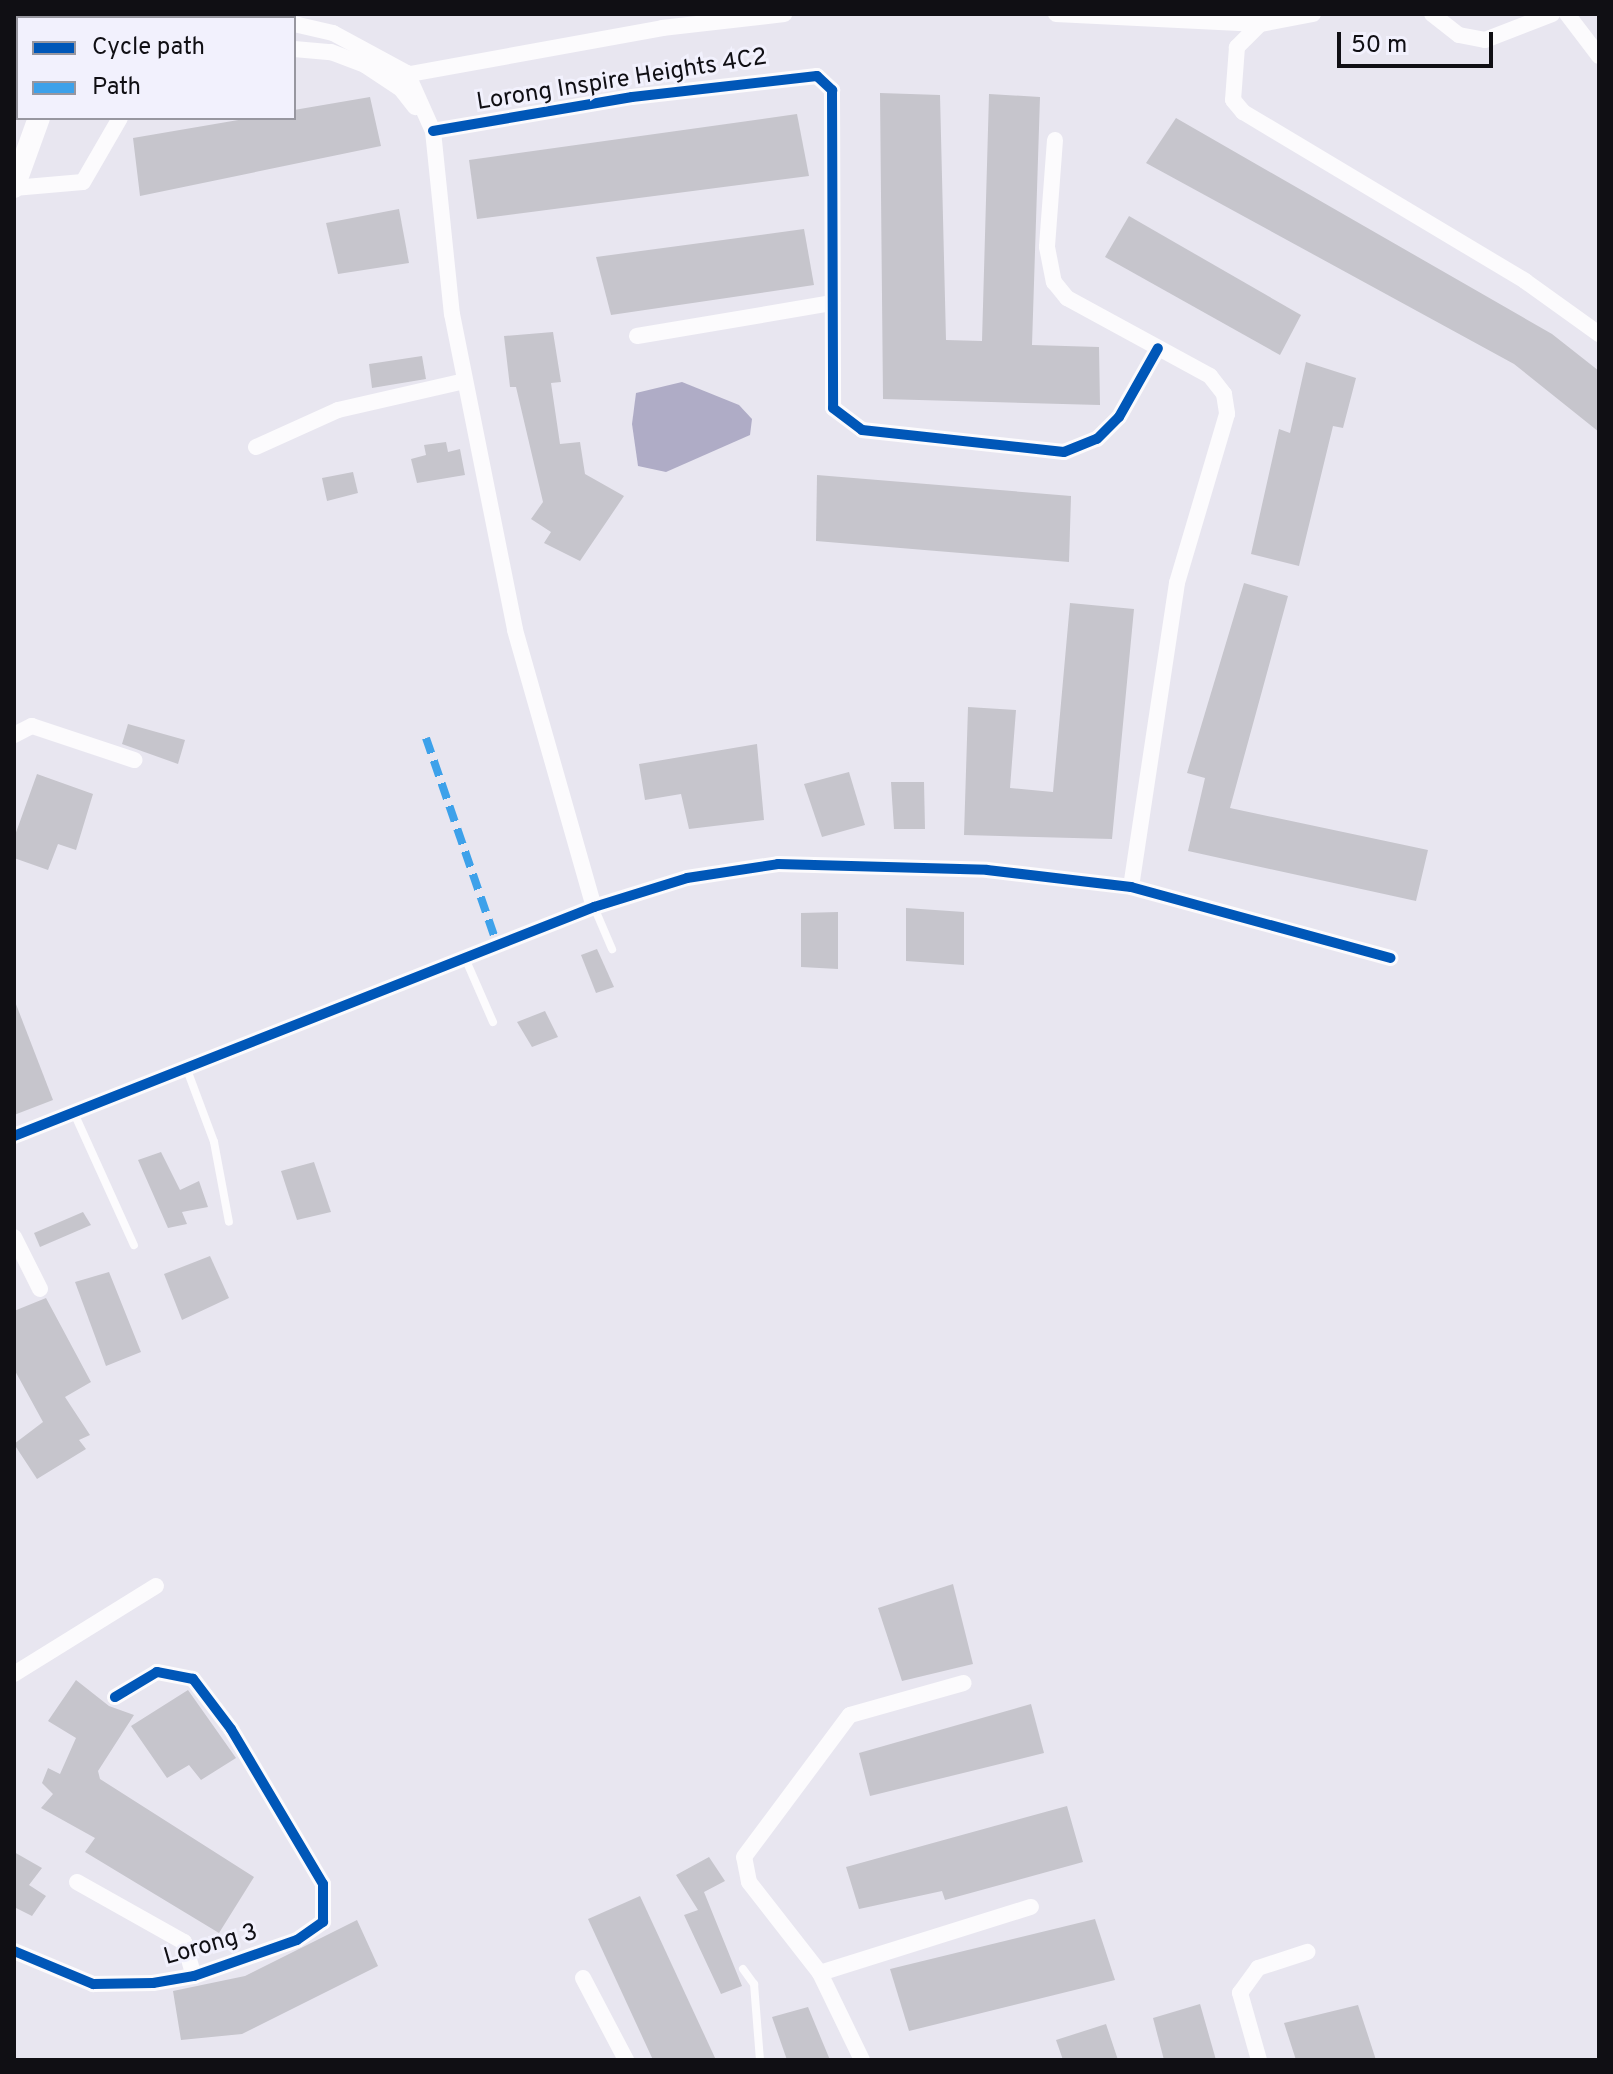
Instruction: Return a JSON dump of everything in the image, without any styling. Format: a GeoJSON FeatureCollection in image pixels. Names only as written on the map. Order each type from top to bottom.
{"type":"FeatureCollection","features":[{"type":"Feature","properties":{"kind":"main road"},"geometry":{"type":"LineString","coordinates":[[14,187],[38,120]]}},
{"type":"Feature","properties":{"kind":"street"},"geometry":{"type":"LineString","coordinates":[[388,78],[662,28],[784,14]]}},
{"type":"Feature","properties":{"kind":"street"},"geometry":{"type":"LineString","coordinates":[[1056,14],[1260,24],[1313,14]]}},
{"type":"Feature","properties":{"kind":"street"},"geometry":{"type":"LineString","coordinates":[[1432,14],[1459,35],[1485,40],[1552,14]]}},
{"type":"Feature","properties":{"kind":"street"},"geometry":{"type":"LineString","coordinates":[[1567,14],[1599,56]]}},
{"type":"Feature","properties":{"kind":"street"},"geometry":{"type":"LineString","coordinates":[[296,24],[333,33],[407,73],[433,131],[452,314],[527,681],[594,907]]}},
{"type":"Feature","properties":{"kind":"street"},"geometry":{"type":"LineString","coordinates":[[1260,24],[1237,47],[1231,73],[1233,100],[1243,112],[1525,281],[1599,334]]}},
{"type":"Feature","properties":{"kind":"street"},"geometry":{"type":"LineString","coordinates":[[296,53],[331,52],[388,78],[433,131]]}},
{"type":"Feature","properties":{"kind":"street","name":"Lorong Inspire Heights 4C2"},"geometry":{"type":"LineString","coordinates":[[433,131],[632,97],[817,76],[832,90],[832,303]]}},
{"type":"Feature","properties":{"kind":"street"},"geometry":{"type":"LineString","coordinates":[[14,187],[83,182],[119,120]]}},
{"type":"Feature","properties":{"kind":"street"},"geometry":{"type":"LineString","coordinates":[[1055,140],[1047,247],[1054,282],[1067,298],[1210,376],[1224,394],[1227,414],[1177,583],[1131,887]]}},
{"type":"Feature","properties":{"kind":"street"},"geometry":{"type":"LineString","coordinates":[[637,336],[832,303],[833,408],[862,430],[1064,452],[1097,439],[1119,417],[1158,348]]}},
{"type":"Feature","properties":{"kind":"street"},"geometry":{"type":"LineString","coordinates":[[256,447],[338,410],[465,381]]}},
{"type":"Feature","properties":{"kind":"street"},"geometry":{"type":"LineString","coordinates":[[14,735],[32,726],[134,760]]}},
{"type":"Feature","properties":{"kind":"street"},"geometry":{"type":"LineString","coordinates":[[14,1136],[594,907],[687,878],[778,864],[987,870],[1131,887],[1390,958]]}},
{"type":"Feature","properties":{"kind":"street"},"geometry":{"type":"LineString","coordinates":[[14,1237],[40,1289]]}},
{"type":"Feature","properties":{"kind":"street"},"geometry":{"type":"LineString","coordinates":[[14,1674],[156,1586]]}},
{"type":"Feature","properties":{"kind":"street","name":"Lorong 3"},"geometry":{"type":"LineString","coordinates":[[14,1951],[93,1984],[194,1976],[297,1940],[323,1922],[323,1884],[231,1729],[193,1679],[157,1672],[115,1697]]}},
{"type":"Feature","properties":{"kind":"street"},"geometry":{"type":"LineString","coordinates":[[862,2060],[820,1973],[749,1882],[744,1857],[850,1715],[964,1683]]}},
{"type":"Feature","properties":{"kind":"street"},"geometry":{"type":"LineString","coordinates":[[77,1882],[184,1942],[194,1976]]}},
{"type":"Feature","properties":{"kind":"street"},"geometry":{"type":"LineString","coordinates":[[820,1973],[1031,1907]]}},
{"type":"Feature","properties":{"kind":"street"},"geometry":{"type":"LineString","coordinates":[[1259,2060],[1240,1993],[1258,1968],[1307,1952]]}},
{"type":"Feature","properties":{"kind":"street"},"geometry":{"type":"LineString","coordinates":[[583,1978],[626,2060]]}},
{"type":"Feature","properties":{"kind":"lane"},"geometry":{"type":"LineString","coordinates":[[594,907],[612,949]]}},
{"type":"Feature","properties":{"kind":"lane"},"geometry":{"type":"LineString","coordinates":[[465,957],[493,1022]]}},
{"type":"Feature","properties":{"kind":"lane"},"geometry":{"type":"LineString","coordinates":[[186,1067],[214,1142],[229,1222]]}},
{"type":"Feature","properties":{"kind":"lane"},"geometry":{"type":"LineString","coordinates":[[73,1112],[134,1245]]}},
{"type":"Feature","properties":{"kind":"lane"},"geometry":{"type":"LineString","coordinates":[[743,1969],[754,1984],[760,2060]]}},
{"type":"Feature","properties":{"kind":"shaded area"},"geometry":{"type":"Polygon","coordinates":[[[682,382],[739,405],[752,419],[750,435],[666,472],[638,466],[632,424],[636,393],[682,382]]]}},
{"type":"Feature","properties":{"kind":"building"},"geometry":{"type":"Polygon","coordinates":[[[880,93],[940,95],[946,340],[982,341],[989,94],[1040,97],[1032,345],[1099,347],[1100,405],[883,399],[880,93]]]}},
{"type":"Feature","properties":{"kind":"building"},"geometry":{"type":"Polygon","coordinates":[[[370,97],[381,146],[140,196],[133,138],[238,120],[296,120],[296,110],[370,97]]]}},
{"type":"Feature","properties":{"kind":"building"},"geometry":{"type":"Polygon","coordinates":[[[797,114],[809,176],[477,219],[469,160],[797,114]]]}},
{"type":"Feature","properties":{"kind":"building"},"geometry":{"type":"Polygon","coordinates":[[[1176,118],[1552,334],[1599,371],[1599,432],[1514,364],[1146,163],[1176,118]]]}},
{"type":"Feature","properties":{"kind":"building"},"geometry":{"type":"Polygon","coordinates":[[[399,209],[409,263],[338,274],[326,223],[399,209]]]}},
{"type":"Feature","properties":{"kind":"building"},"geometry":{"type":"Polygon","coordinates":[[[1129,216],[1301,315],[1280,355],[1105,257],[1129,216]]]}},
{"type":"Feature","properties":{"kind":"building"},"geometry":{"type":"Polygon","coordinates":[[[804,229],[814,285],[611,315],[596,257],[804,229]]]}},
{"type":"Feature","properties":{"kind":"building"},"geometry":{"type":"Polygon","coordinates":[[[553,332],[561,382],[551,383],[560,444],[580,442],[585,474],[624,496],[580,561],[544,543],[551,532],[531,519],[543,502],[516,387],[510,387],[504,336],[553,332]]]}},
{"type":"Feature","properties":{"kind":"building"},"geometry":{"type":"Polygon","coordinates":[[[422,356],[426,379],[372,388],[369,364],[422,356]]]}},
{"type":"Feature","properties":{"kind":"building"},"geometry":{"type":"Polygon","coordinates":[[[1306,362],[1356,378],[1343,428],[1333,426],[1299,566],[1251,554],[1279,429],[1290,433],[1306,362]]]}},
{"type":"Feature","properties":{"kind":"building"},"geometry":{"type":"Polygon","coordinates":[[[446,442],[448,452],[460,449],[465,475],[417,483],[411,459],[426,455],[424,445],[446,442]]]}},
{"type":"Feature","properties":{"kind":"building"},"geometry":{"type":"Polygon","coordinates":[[[353,472],[358,493],[327,501],[322,478],[353,472]]]}},
{"type":"Feature","properties":{"kind":"building"},"geometry":{"type":"Polygon","coordinates":[[[817,475],[1071,496],[1069,562],[816,541],[817,475]]]}},
{"type":"Feature","properties":{"kind":"building"},"geometry":{"type":"Polygon","coordinates":[[[1244,583],[1288,596],[1230,808],[1428,850],[1416,901],[1188,851],[1205,778],[1187,773],[1244,583]]]}},
{"type":"Feature","properties":{"kind":"building"},"geometry":{"type":"Polygon","coordinates":[[[1070,603],[1134,609],[1112,839],[964,835],[968,707],[1016,710],[1010,788],[1053,792],[1070,603]]]}},
{"type":"Feature","properties":{"kind":"building"},"geometry":{"type":"Polygon","coordinates":[[[128,724],[185,740],[178,764],[122,744],[128,724]]]}},
{"type":"Feature","properties":{"kind":"building"},"geometry":{"type":"Polygon","coordinates":[[[757,744],[764,820],[689,829],[681,794],[645,800],[639,764],[757,744]]]}},
{"type":"Feature","properties":{"kind":"building"},"geometry":{"type":"Polygon","coordinates":[[[849,772],[865,825],[822,837],[804,784],[849,772]]]}},
{"type":"Feature","properties":{"kind":"building"},"geometry":{"type":"Polygon","coordinates":[[[37,774],[93,794],[76,850],[58,844],[48,870],[14,858],[14,838],[37,774]]]}},
{"type":"Feature","properties":{"kind":"building"},"geometry":{"type":"Polygon","coordinates":[[[891,782],[924,782],[925,829],[894,829],[891,782]]]}},
{"type":"Feature","properties":{"kind":"building"},"geometry":{"type":"Polygon","coordinates":[[[906,908],[964,912],[964,965],[906,961],[906,908]]]}},
{"type":"Feature","properties":{"kind":"building"},"geometry":{"type":"Polygon","coordinates":[[[838,912],[838,969],[801,967],[801,913],[838,912]]]}},
{"type":"Feature","properties":{"kind":"building"},"geometry":{"type":"Polygon","coordinates":[[[597,949],[614,987],[596,993],[581,955],[597,949]]]}},
{"type":"Feature","properties":{"kind":"building"},"geometry":{"type":"Polygon","coordinates":[[[14,999],[53,1100],[14,1115],[14,999]]]}},
{"type":"Feature","properties":{"kind":"building"},"geometry":{"type":"Polygon","coordinates":[[[545,1011],[558,1037],[532,1047],[517,1022],[545,1011]]]}},
{"type":"Feature","properties":{"kind":"building"},"geometry":{"type":"Polygon","coordinates":[[[161,1152],[180,1190],[199,1181],[208,1207],[182,1212],[187,1224],[168,1228],[138,1160],[161,1152]]]}},
{"type":"Feature","properties":{"kind":"building"},"geometry":{"type":"Polygon","coordinates":[[[314,1162],[331,1212],[297,1220],[281,1171],[314,1162]]]}},
{"type":"Feature","properties":{"kind":"building"},"geometry":{"type":"Polygon","coordinates":[[[83,1212],[91,1225],[40,1247],[34,1233],[83,1212]]]}},
{"type":"Feature","properties":{"kind":"building"},"geometry":{"type":"Polygon","coordinates":[[[210,1256],[229,1298],[182,1320],[164,1274],[210,1256]]]}},
{"type":"Feature","properties":{"kind":"building"},"geometry":{"type":"Polygon","coordinates":[[[109,1272],[141,1352],[106,1366],[75,1282],[109,1272]]]}},
{"type":"Feature","properties":{"kind":"building"},"geometry":{"type":"Polygon","coordinates":[[[46,1298],[91,1382],[65,1397],[90,1435],[79,1440],[86,1449],[37,1479],[14,1444],[43,1422],[14,1369],[14,1311],[46,1298]]]}},
{"type":"Feature","properties":{"kind":"building"},"geometry":{"type":"Polygon","coordinates":[[[953,1584],[973,1664],[902,1681],[878,1608],[953,1584]]]}},
{"type":"Feature","properties":{"kind":"building"},"geometry":{"type":"Polygon","coordinates":[[[76,1680],[109,1706],[134,1715],[98,1771],[100,1779],[254,1877],[219,1933],[85,1852],[95,1838],[41,1808],[53,1794],[42,1783],[48,1768],[60,1774],[76,1738],[48,1721],[76,1680]]]}},
{"type":"Feature","properties":{"kind":"building"},"geometry":{"type":"Polygon","coordinates":[[[188,1690],[236,1758],[201,1780],[189,1765],[167,1778],[131,1726],[188,1690]]]}},
{"type":"Feature","properties":{"kind":"building"},"geometry":{"type":"Polygon","coordinates":[[[1031,1704],[1044,1753],[870,1796],[859,1753],[1031,1704]]]}},
{"type":"Feature","properties":{"kind":"building"},"geometry":{"type":"Polygon","coordinates":[[[1067,1806],[1083,1862],[945,1900],[942,1891],[859,1909],[846,1867],[1067,1806]]]}},
{"type":"Feature","properties":{"kind":"building"},"geometry":{"type":"Polygon","coordinates":[[[14,1852],[42,1868],[29,1885],[46,1896],[32,1916],[14,1907],[14,1852]]]}},
{"type":"Feature","properties":{"kind":"building"},"geometry":{"type":"Polygon","coordinates":[[[709,1857],[725,1881],[704,1892],[742,1986],[721,1994],[684,1915],[698,1910],[676,1875],[709,1857]]]}},
{"type":"Feature","properties":{"kind":"building"},"geometry":{"type":"Polygon","coordinates":[[[640,1896],[716,2060],[653,2060],[588,1919],[640,1896]]]}},
{"type":"Feature","properties":{"kind":"building"},"geometry":{"type":"Polygon","coordinates":[[[1095,1919],[1115,1980],[909,2031],[890,1969],[1095,1919]]]}},
{"type":"Feature","properties":{"kind":"building"},"geometry":{"type":"Polygon","coordinates":[[[357,1920],[378,1966],[242,2034],[181,2040],[173,1991],[245,1976],[357,1920]]]}},
{"type":"Feature","properties":{"kind":"building"},"geometry":{"type":"Polygon","coordinates":[[[1200,2004],[1216,2060],[1164,2060],[1153,2018],[1200,2004]]]}},
{"type":"Feature","properties":{"kind":"building"},"geometry":{"type":"Polygon","coordinates":[[[1358,2005],[1376,2060],[1296,2060],[1284,2023],[1358,2005]]]}},
{"type":"Feature","properties":{"kind":"building"},"geometry":{"type":"Polygon","coordinates":[[[808,2007],[830,2060],[787,2060],[772,2017],[808,2007]]]}},
{"type":"Feature","properties":{"kind":"building"},"geometry":{"type":"Polygon","coordinates":[[[1106,2024],[1118,2060],[1063,2060],[1056,2040],[1106,2024]]]}},
{"type":"Feature","properties":{"kind":"marked path"},"geometry":{"type":"LineString","coordinates":[[426,738],[497,944]]}},
{"type":"Feature","properties":{"kind":"cycle path"},"geometry":{"type":"LineString","coordinates":[[433,131],[632,97],[817,76],[832,90],[833,408],[862,430],[1064,452],[1097,439],[1119,417],[1158,348]]}},
{"type":"Feature","properties":{"kind":"cycle path"},"geometry":{"type":"LineString","coordinates":[[14,1136],[594,907],[687,878],[778,864],[987,870],[1131,887],[1390,958]]}},
{"type":"Feature","properties":{"kind":"cycle path"},"geometry":{"type":"LineString","coordinates":[[14,1951],[93,1984],[153,1983],[194,1976],[297,1940],[323,1922],[323,1884],[231,1729],[193,1679],[157,1672],[115,1697]]}}]}
